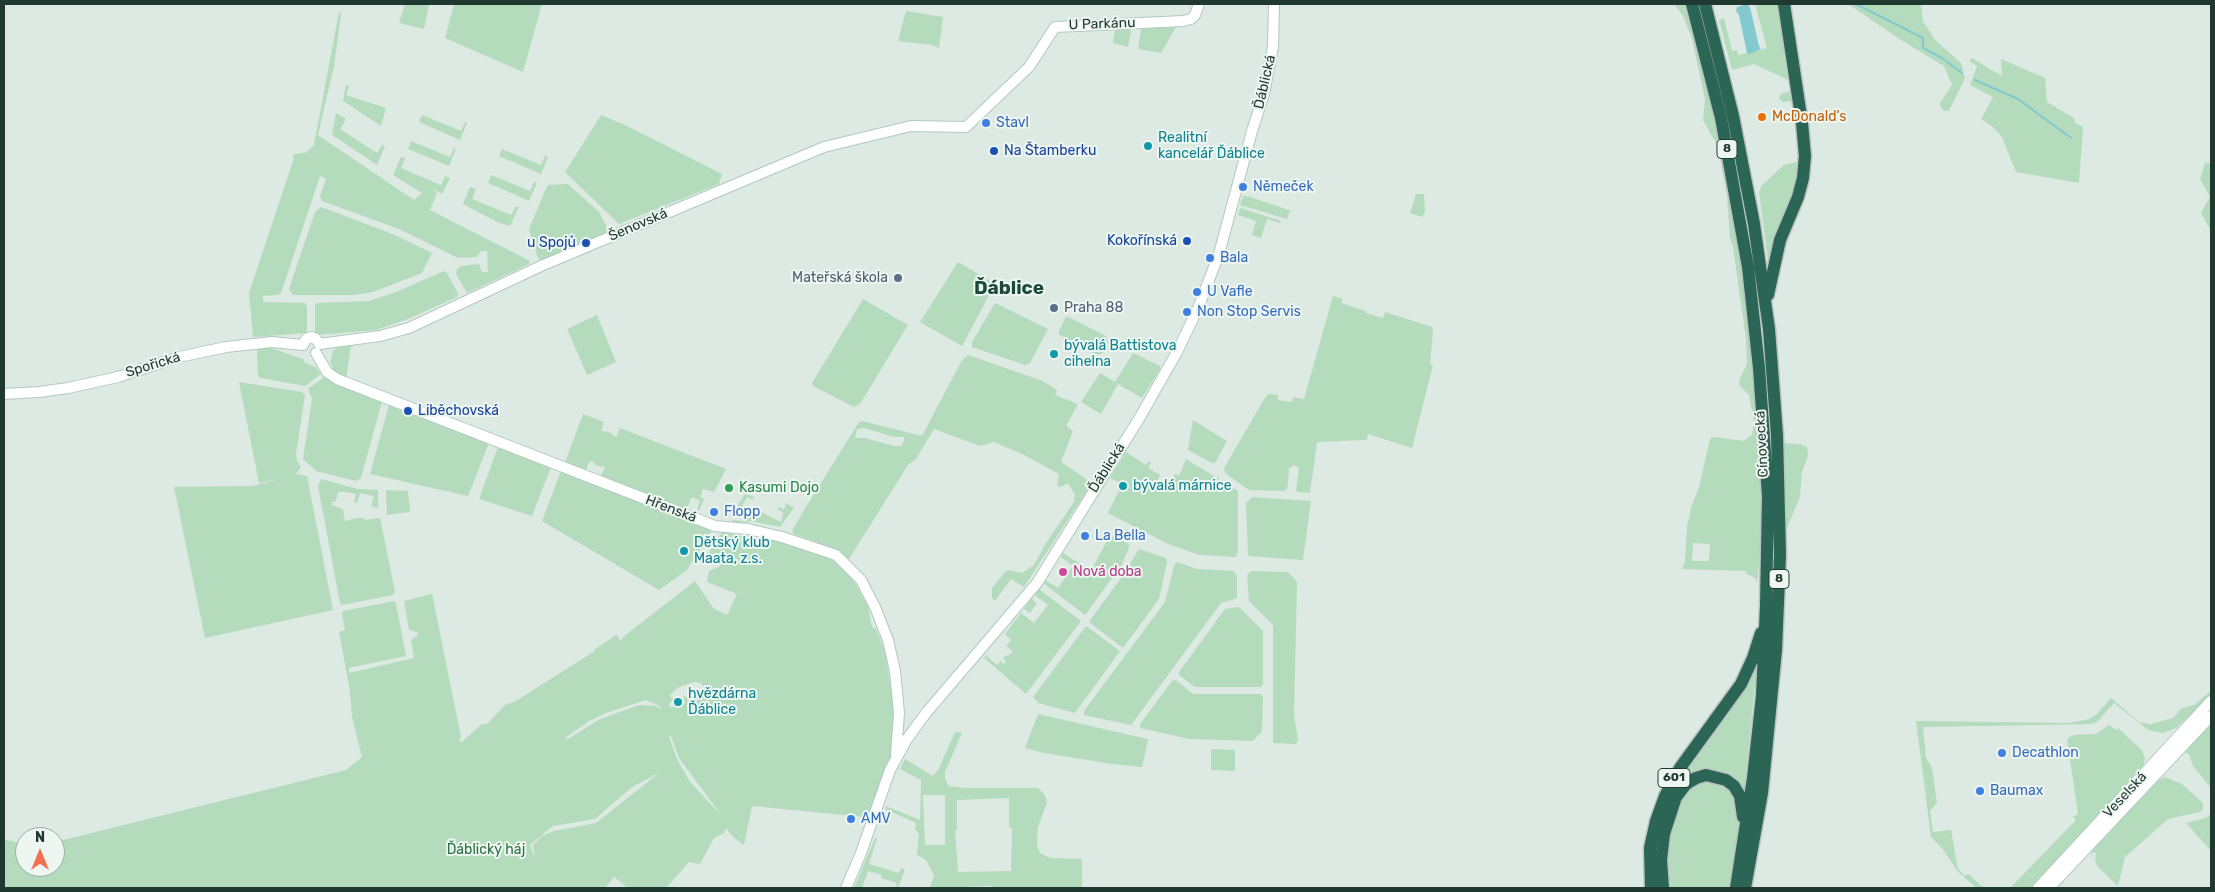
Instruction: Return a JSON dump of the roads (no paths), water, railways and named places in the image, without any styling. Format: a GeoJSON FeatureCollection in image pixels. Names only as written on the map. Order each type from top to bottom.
{"type":"FeatureCollection","features":[{"type":"Feature","properties":{"kind":"highway","name":"Cínovecká"},"geometry":{"type":"LineString","coordinates":[[1692,4],[1721,118],[1748,267],[1759,368],[1768,496],[1766,606],[1761,704],[1744,844],[1736,888]]}},
{"type":"Feature","properties":{"kind":"highway","name":"Cínovecká"},"geometry":{"type":"LineString","coordinates":[[1705,4],[1741,152],[1766,305],[1777,434],[1780,555],[1774,678],[1762,793],[1745,888]]}},
{"type":"Feature","properties":{"kind":"highway"},"geometry":{"type":"LineString","coordinates":[[1766,305],[1780,240],[1798,197],[1803,178],[1805,156],[1784,4]]}},
{"type":"Feature","properties":{"kind":"highway","name":"601"},"geometry":{"type":"LineString","coordinates":[[1651,888],[1650,848],[1656,821],[1665,796],[1680,768],[1729,702],[1744,678],[1756,648],[1766,606]]}},
{"type":"Feature","properties":{"kind":"highway","name":"601"},"geometry":{"type":"LineString","coordinates":[[1664,888],[1661,860],[1662,846],[1673,804],[1682,788],[1696,778],[1712,775],[1726,780],[1737,790],[1742,802],[1744,844]]}},
{"type":"Feature","properties":{"kind":"highway"},"geometry":{"type":"LineString","coordinates":[[1751,888],[1762,793]]}},
{"type":"Feature","properties":{"kind":"street","name":"U Parkánu"},"geometry":{"type":"LineString","coordinates":[[962,128],[970,125],[1007,87],[1022,75],[1032,63],[1055,26],[1182,21],[1190,19],[1195,15],[1199,4]]}},
{"type":"Feature","properties":{"kind":"street","name":"Ďáblická"},"geometry":{"type":"LineString","coordinates":[[846,888],[896,759],[918,722],[1037,583],[1174,358],[1199,306],[1219,254],[1252,131],[1264,94],[1273,47],[1274,4]]}},
{"type":"Feature","properties":{"kind":"street","name":"Šenovská"},"geometry":{"type":"LineString","coordinates":[[318,348],[335,342],[380,336],[409,328],[541,266],[824,147],[911,126],[962,128]]}},
{"type":"Feature","properties":{"kind":"street","name":"Spořická"},"geometry":{"type":"LineString","coordinates":[[4,394],[40,392],[78,386],[179,357],[217,349],[272,342],[303,345],[308,353],[318,348]]}},
{"type":"Feature","properties":{"kind":"street"},"geometry":{"type":"LineString","coordinates":[[325,368],[326,350],[335,342]]}},
{"type":"Feature","properties":{"kind":"street","name":"Hřenská"},"geometry":{"type":"LineString","coordinates":[[318,348],[325,368],[337,379],[715,526],[748,529],[782,537],[836,555],[860,580],[875,607],[888,640],[895,671],[898,704],[896,759]]}},
{"type":"Feature","properties":{"kind":"street","name":"Veselská"},"geometry":{"type":"LineString","coordinates":[[2038,888],[2211,702]]}},
{"type":"Feature","properties":{"kind":"street","name":"Veselská"},"geometry":{"type":"LineString","coordinates":[[2048,888],[2211,716]]}},
{"type":"Feature","properties":{"kind":"water"},"geometry":{"type":"Polygon","coordinates":[[[1747,4],[1750,7],[1761,49],[1749,54],[1747,53],[1739,15],[1736,11],[1737,7],[1747,4]]]}},
{"type":"Feature","properties":{"kind":"waterway"},"geometry":{"type":"LineString","coordinates":[[1856,4],[1923,38],[1923,48],[1942,58],[1962,73]]}},
{"type":"Feature","properties":{"kind":"waterway"},"geometry":{"type":"LineString","coordinates":[[1975,80],[2018,99],[2071,138]]}},
{"type":"Feature","properties":{"kind":"place","name":"McDonald's"},"geometry":{"type":"Point","coordinates":[1762,117]}},
{"type":"Feature","properties":{"kind":"place","name":"Stavl"},"geometry":{"type":"Point","coordinates":[986,123]}},
{"type":"Feature","properties":{"kind":"place","name":"Realitní kancelář Ďáblice"},"geometry":{"type":"Point","coordinates":[1148,146]}},
{"type":"Feature","properties":{"kind":"place","name":"Na Štamberku"},"geometry":{"type":"Point","coordinates":[994,151]}},
{"type":"Feature","properties":{"kind":"place","name":"Němeček"},"geometry":{"type":"Point","coordinates":[1243,187]}},
{"type":"Feature","properties":{"kind":"place","name":"Kokořínská"},"geometry":{"type":"Point","coordinates":[1187,241]}},
{"type":"Feature","properties":{"kind":"place","name":"u Spojů"},"geometry":{"type":"Point","coordinates":[586,243]}},
{"type":"Feature","properties":{"kind":"place","name":"Bala"},"geometry":{"type":"Point","coordinates":[1210,258]}},
{"type":"Feature","properties":{"kind":"place","name":"Mateřská škola"},"geometry":{"type":"Point","coordinates":[898,278]}},
{"type":"Feature","properties":{"kind":"place","name":"U Vafle"},"geometry":{"type":"Point","coordinates":[1197,292]}},
{"type":"Feature","properties":{"kind":"place","name":"Praha 88"},"geometry":{"type":"Point","coordinates":[1054,308]}},
{"type":"Feature","properties":{"kind":"place","name":"Non Stop Servis"},"geometry":{"type":"Point","coordinates":[1187,312]}},
{"type":"Feature","properties":{"kind":"place","name":"bývalá Battistova cihelna"},"geometry":{"type":"Point","coordinates":[1054,354]}},
{"type":"Feature","properties":{"kind":"place","name":"Liběchovská"},"geometry":{"type":"Point","coordinates":[408,411]}},
{"type":"Feature","properties":{"kind":"place","name":"bývalá márnice"},"geometry":{"type":"Point","coordinates":[1123,486]}},
{"type":"Feature","properties":{"kind":"place","name":"Kasumi Dojo"},"geometry":{"type":"Point","coordinates":[729,488]}},
{"type":"Feature","properties":{"kind":"place","name":"Flopp"},"geometry":{"type":"Point","coordinates":[714,512]}},
{"type":"Feature","properties":{"kind":"place","name":"La Bella"},"geometry":{"type":"Point","coordinates":[1085,536]}},
{"type":"Feature","properties":{"kind":"place","name":"Dětský klub Maata, z.s."},"geometry":{"type":"Point","coordinates":[684,551]}},
{"type":"Feature","properties":{"kind":"place","name":"Nová doba"},"geometry":{"type":"Point","coordinates":[1063,572]}},
{"type":"Feature","properties":{"kind":"place","name":"hvězdárna Ďáblice"},"geometry":{"type":"Point","coordinates":[678,702]}},
{"type":"Feature","properties":{"kind":"place","name":"Decathlon"},"geometry":{"type":"Point","coordinates":[2002,753]}},
{"type":"Feature","properties":{"kind":"place","name":"Baumax"},"geometry":{"type":"Point","coordinates":[1980,791]}},
{"type":"Feature","properties":{"kind":"place","name":"AMV"},"geometry":{"type":"Point","coordinates":[851,819]}},
{"type":"Feature","properties":{"kind":"district","name":"Ďáblice"},"geometry":{"type":"Point","coordinates":[1009,289]}},
{"type":"Feature","properties":{"kind":"park label","name":"Ďáblický háj"},"geometry":{"type":"Point","coordinates":[486,850]}}]}
